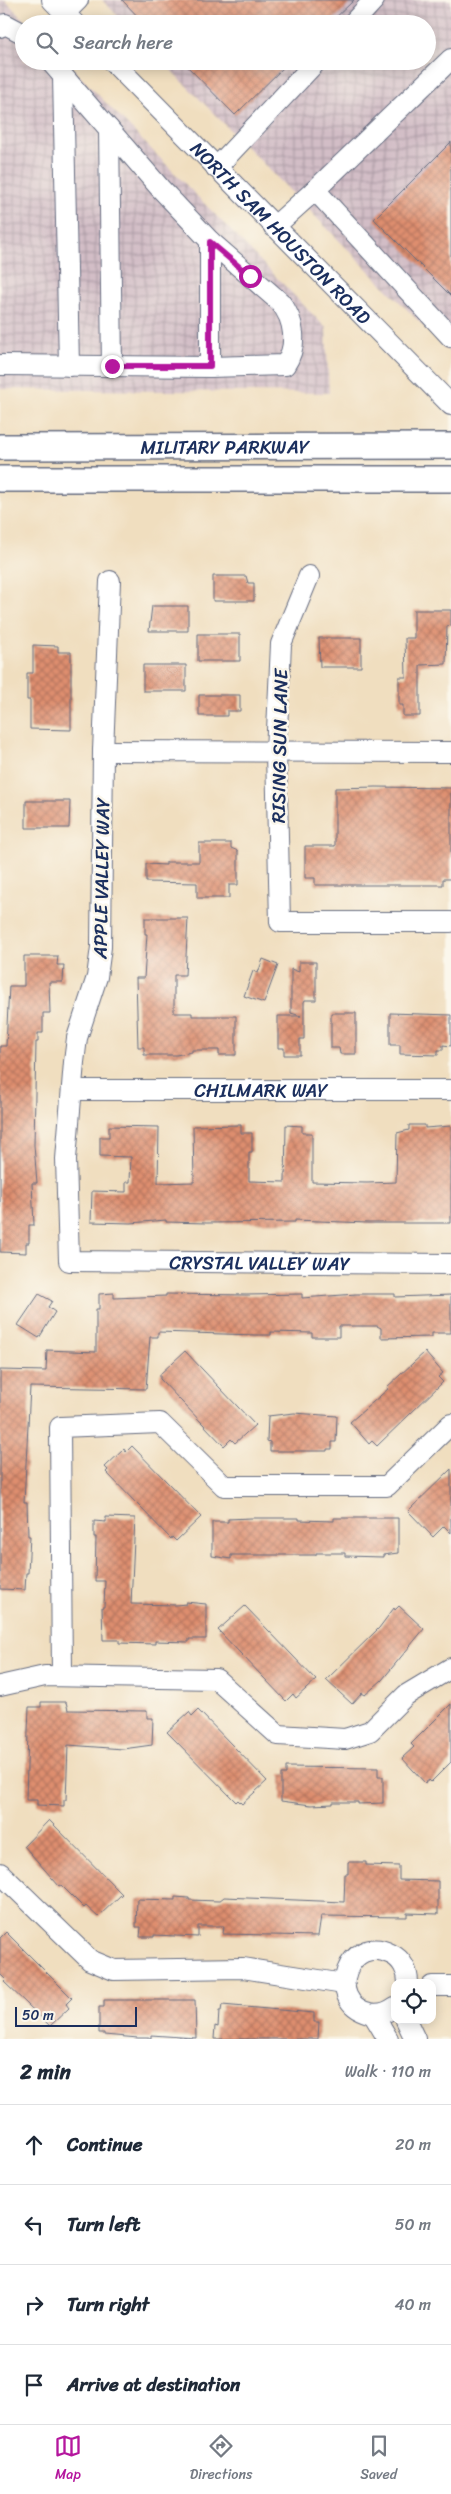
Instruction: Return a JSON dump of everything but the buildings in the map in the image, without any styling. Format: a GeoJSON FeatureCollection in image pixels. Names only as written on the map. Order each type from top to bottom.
{"type":"FeatureCollection","features":[{"type":"Feature","properties":{"kind":"main road","name":"MILITARY PARKWAY"},"geometry":{"type":"LineString","coordinates":[[0,447],[451,446]]}},
{"type":"Feature","properties":{"kind":"main road","name":"MILITARY PARKWAY"},"geometry":{"type":"LineString","coordinates":[[0,479],[451,479]]}},
{"type":"Feature","properties":{"kind":"street"},"geometry":{"type":"LineString","coordinates":[[360,15],[374,0]]}},
{"type":"Feature","properties":{"kind":"street"},"geometry":{"type":"LineString","coordinates":[[0,28],[5,24],[15,29]]}},
{"type":"Feature","properties":{"kind":"street"},"geometry":{"type":"LineString","coordinates":[[274,227],[451,59]]}},
{"type":"Feature","properties":{"kind":"street"},"geometry":{"type":"LineString","coordinates":[[57,70],[69,366]]}},
{"type":"Feature","properties":{"kind":"street"},"geometry":{"type":"LineString","coordinates":[[0,365],[285,365],[292,355],[294,334],[289,313],[280,302],[210,242],[160,188],[58,70]]}},
{"type":"Feature","properties":{"kind":"street","name":"NORTH SAM HOUSTON ROAD"},"geometry":{"type":"LineString","coordinates":[[121,70],[274,227],[449,397]]}},
{"type":"Feature","properties":{"kind":"street"},"geometry":{"type":"LineString","coordinates":[[216,168],[309,70]]}},
{"type":"Feature","properties":{"kind":"street"},"geometry":{"type":"LineString","coordinates":[[109,129],[112,366]]}},
{"type":"Feature","properties":{"kind":"street"},"geometry":{"type":"LineString","coordinates":[[315,190],[451,337]]}},
{"type":"Feature","properties":{"kind":"street"},"geometry":{"type":"LineString","coordinates":[[210,242],[210,366]]}},
{"type":"Feature","properties":{"kind":"street","name":"RISING SUN LANE"},"geometry":{"type":"LineString","coordinates":[[309,576],[281,644],[276,752],[280,922],[451,922]]}},
{"type":"Feature","properties":{"kind":"street","name":"APPLE VALLEY WAY"},"geometry":{"type":"LineString","coordinates":[[69,1261],[66,1159],[77,1038],[97,977],[101,947],[103,751],[110,581]]}},
{"type":"Feature","properties":{"kind":"street"},"geometry":{"type":"LineString","coordinates":[[103,751],[451,752]]}},
{"type":"Feature","properties":{"kind":"street","name":"CHILMARK WAY"},"geometry":{"type":"LineString","coordinates":[[72,1090],[451,1090]]}},
{"type":"Feature","properties":{"kind":"street","name":"CRYSTAL VALLEY WAY"},"geometry":{"type":"LineString","coordinates":[[69,1261],[451,1264]]}},
{"type":"Feature","properties":{"kind":"street"},"geometry":{"type":"LineString","coordinates":[[62,1676],[60,1427],[160,1423],[224,1486],[388,1486],[451,1424]]}},
{"type":"Feature","properties":{"kind":"street"},"geometry":{"type":"LineString","coordinates":[[0,1686],[45,1676],[216,1679],[278,1735],[345,1739],[370,1731],[406,1695],[451,1668]]}},
{"type":"Feature","properties":{"kind":"street"},"geometry":{"type":"LineString","coordinates":[[0,1873],[90,1960],[114,1970],[243,1968],[344,1984]]}},
{"type":"Feature","properties":{"kind":"street"},"geometry":{"type":"LineString","coordinates":[[391,2009],[382,2013],[373,2014],[356,2007],[350,2000],[344,1984],[345,1975],[352,1960],[367,1951],[375,1950],[394,1955],[406,1970],[407,1979]]}},
{"type":"Feature","properties":{"kind":"street"},"geometry":{"type":"LineString","coordinates":[[436,1986],[451,1986]]}},
{"type":"Feature","properties":{"kind":"street"},"geometry":{"type":"LineString","coordinates":[[373,2014],[388,2039]]}},
{"type":"Feature","properties":{"kind":"street"},"geometry":{"type":"LineString","coordinates":[[408,2024],[415,2039]]}},
{"type":"Feature","properties":{"kind":"shaded area"},"geometry":{"type":"Polygon","coordinates":[[[0,0],[5,0],[19,15],[15,15],[15,70],[74,70],[326,328],[329,393],[0,389],[0,0]]]}},
{"type":"Feature","properties":{"kind":"shaded area"},"geometry":{"type":"Polygon","coordinates":[[[102,0],[451,0],[451,354],[171,70],[436,70],[436,15],[117,15],[102,0]]]}},
{"type":"Feature","properties":{"kind":"route"},"geometry":{"type":"LineString","coordinates":[[112,366],[210,366],[210,242],[250,276]]}}]}
